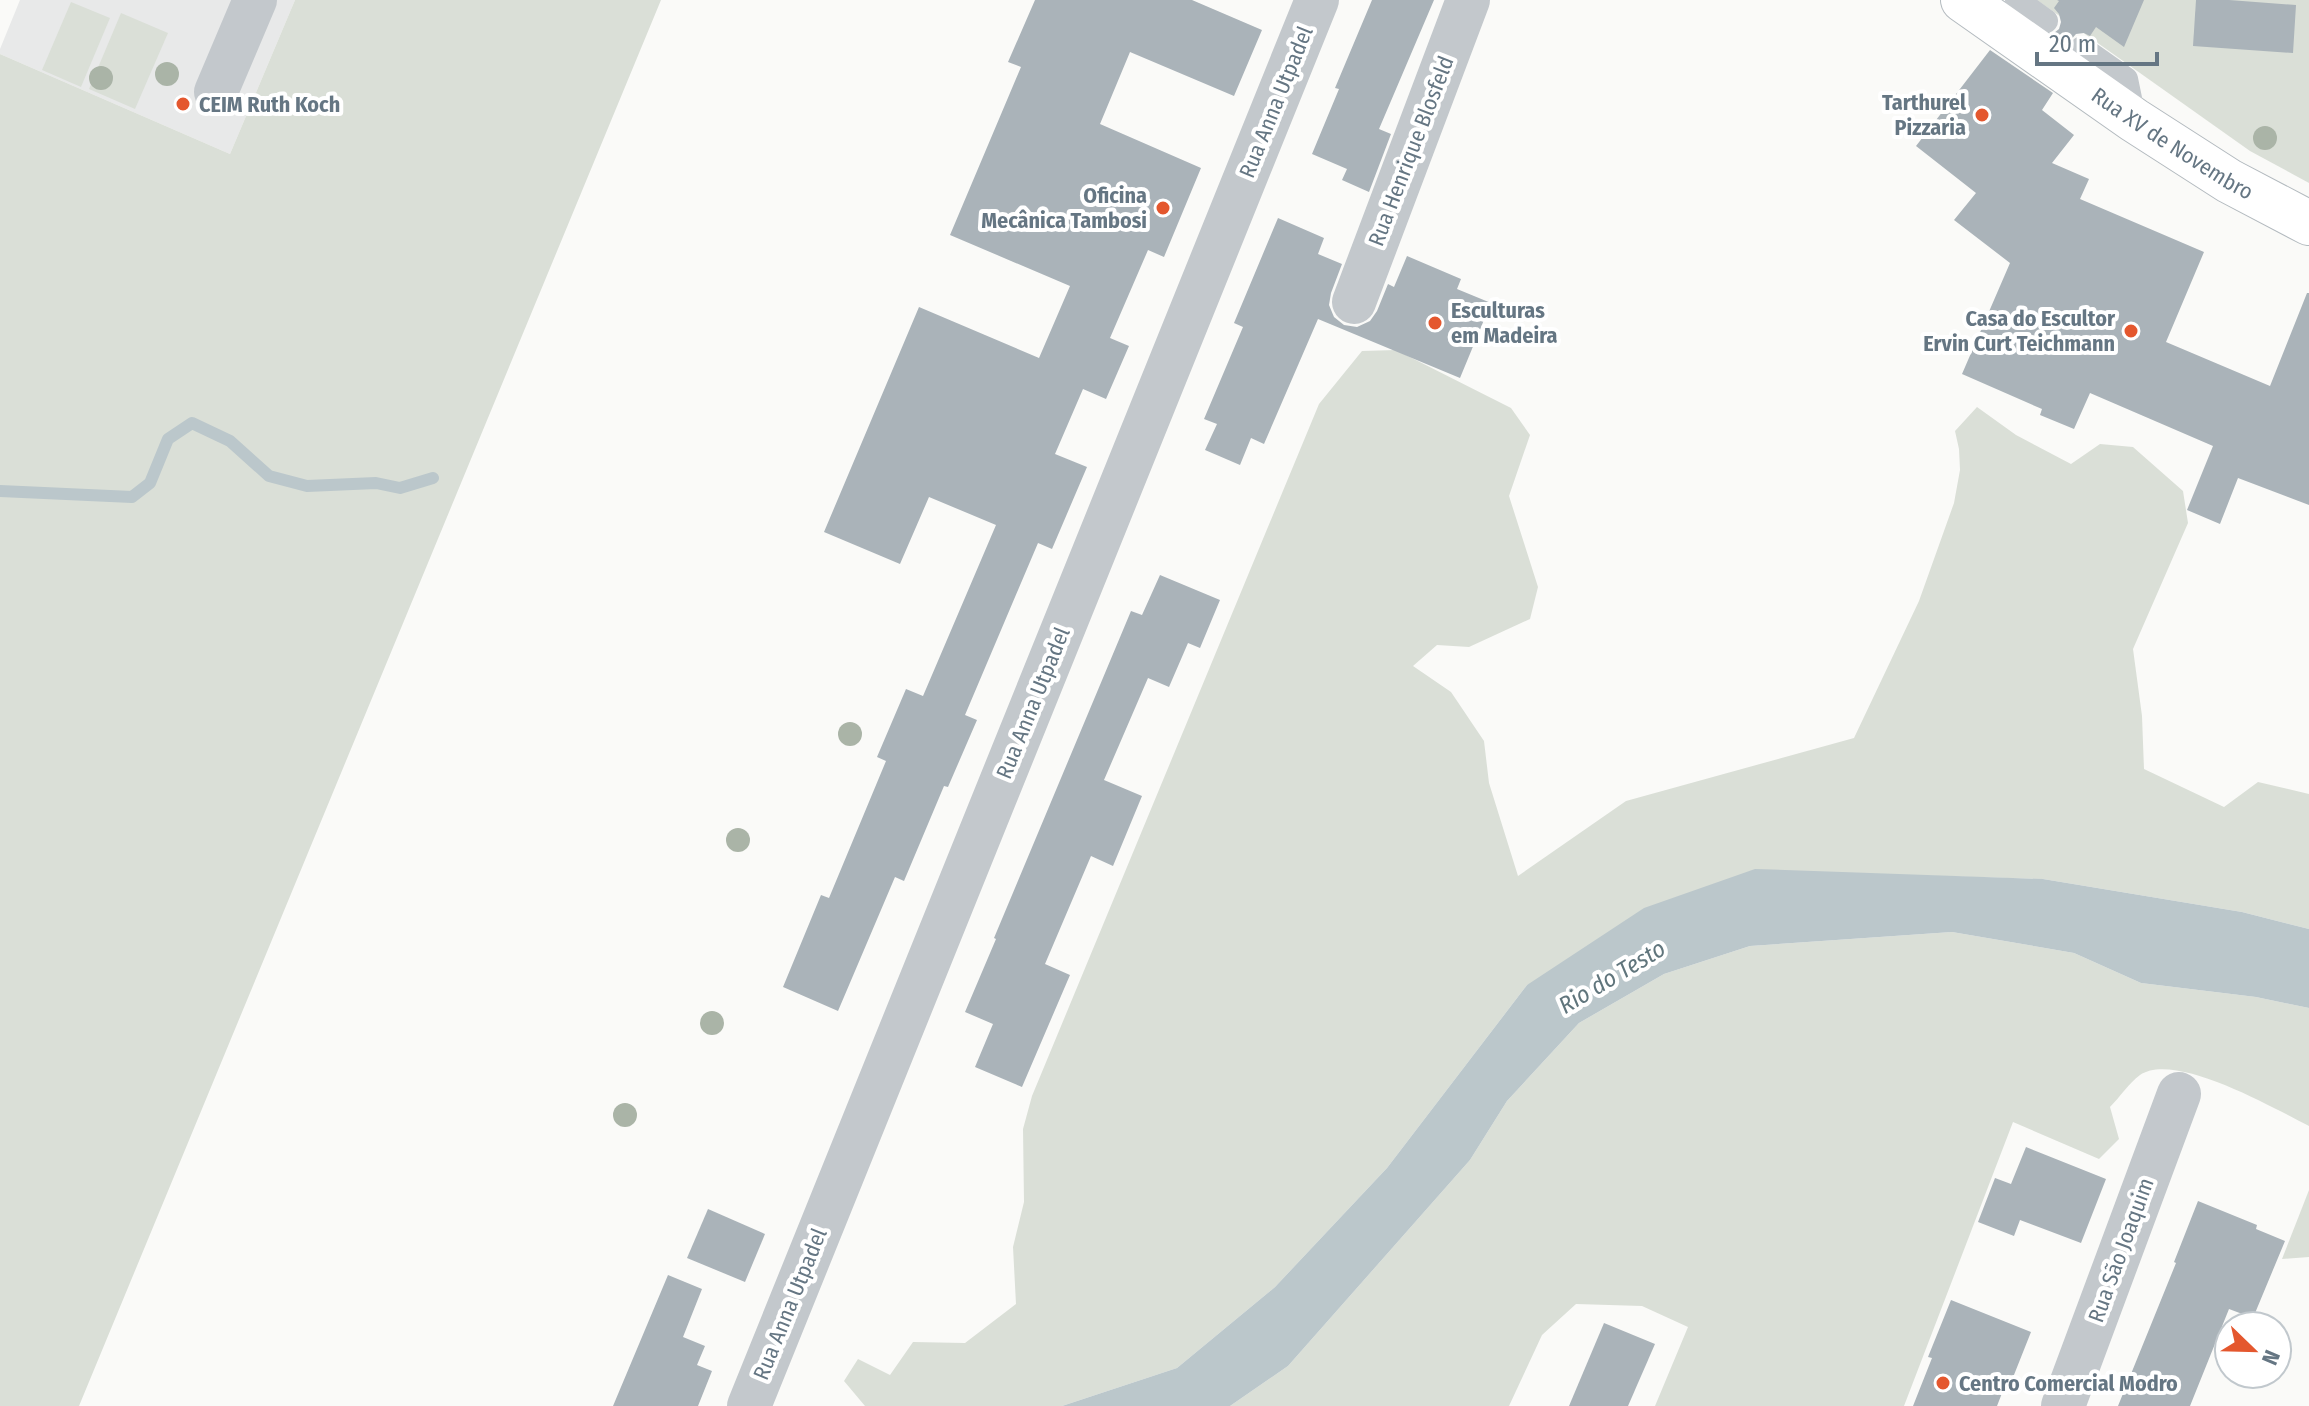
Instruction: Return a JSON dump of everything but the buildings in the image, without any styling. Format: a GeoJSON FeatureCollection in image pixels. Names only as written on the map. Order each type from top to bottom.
{"type":"FeatureCollection","features":[{"type":"Feature","properties":{"kind":"main road","name":"Rua XV de Novembro"},"geometry":{"type":"LineString","coordinates":[[1979,2],[2134,120],[2229,181],[2309,223]]}},
{"type":"Feature","properties":{"kind":"street"},"geometry":{"type":"LineString","coordinates":[[216,92],[255,0]]}},
{"type":"Feature","properties":{"kind":"street","name":"Rua Anna Utpadel"},"geometry":{"type":"LineString","coordinates":[[749,1406],[1317,0]]}},
{"type":"Feature","properties":{"kind":"street","name":"Rua Henrique Blosfeld"},"geometry":{"type":"LineString","coordinates":[[1354,302],[1468,0]]}},
{"type":"Feature","properties":{"kind":"street","name":"Rua São Joaquim"},"geometry":{"type":"LineString","coordinates":[[2063,1406],[2179,1094]]}},
{"type":"Feature","properties":{"kind":"lane"},"geometry":{"type":"LineString","coordinates":[[2017,0],[2046,21]]}},
{"type":"Feature","properties":{"kind":"lane"},"geometry":{"type":"LineString","coordinates":[[2082,48],[2126,79],[2134,120]]}},
{"type":"Feature","properties":{"kind":"shaded area","name":"CEIM Ruth Koch"},"geometry":{"type":"Polygon","coordinates":[[[20,0],[295,0],[230,154],[0,54],[20,0]]]}},
{"type":"Feature","properties":{"kind":"shaded area"},"geometry":{"type":"Polygon","coordinates":[[[295,0],[661,0],[79,1406],[0,1406],[0,54],[230,154],[295,0]]]}},
{"type":"Feature","properties":{"kind":"shaded area"},"geometry":{"type":"Polygon","coordinates":[[[2037,0],[2309,0],[2309,183],[2250,151],[2037,0]]]}},
{"type":"Feature","properties":{"kind":"shaded area"},"geometry":{"type":"Polygon","coordinates":[[[71,2],[110,18],[81,87],[42,70],[71,2]]]}},
{"type":"Feature","properties":{"kind":"shaded area"},"geometry":{"type":"Polygon","coordinates":[[[121,13],[168,33],[135,109],[89,89],[121,13]]]}},
{"type":"Feature","properties":{"kind":"shaded area"},"geometry":{"type":"Polygon","coordinates":[[[1396,350],[1511,408],[1530,435],[1509,496],[1538,587],[1530,619],[1469,647],[1437,645],[1413,666],[1451,692],[1484,741],[1489,783],[1518,876],[1626,801],[1854,738],[1919,601],[1954,503],[1960,470],[1955,431],[1977,407],[2016,435],[2071,464],[2100,444],[2133,447],[2183,491],[2188,523],[2133,649],[2142,716],[2144,769],[2224,807],[2258,782],[2309,794],[2309,929],[2242,912],[2043,879],[1902,875],[1527,985],[1387,1168],[1275,1287],[1177,1368],[1062,1406],[865,1406],[844,1381],[858,1359],[890,1375],[913,1342],[965,1343],[1016,1304],[1013,1247],[1024,1202],[1023,1129],[1032,1096],[1319,404],[1362,351],[1396,350]]]}},
{"type":"Feature","properties":{"kind":"shaded area"},"geometry":{"type":"Polygon","coordinates":[[[1952,932],[2074,953],[2141,983],[2256,997],[2309,1008],[2309,1126],[2225,1085],[2176,1070],[2156,1070],[2140,1075],[2110,1107],[2119,1139],[2099,1159],[2013,1122],[1904,1406],[1655,1406],[1688,1327],[1642,1306],[1576,1304],[1542,1335],[1509,1406],[1230,1406],[1288,1366],[1470,1160],[1507,1101],[1579,1023],[1664,974],[1750,946],[1952,932]]]}},
{"type":"Feature","properties":{"kind":"shaded area"},"geometry":{"type":"Polygon","coordinates":[[[2309,1190],[2309,1257],[2282,1259],[2309,1190]]]}},
{"type":"Feature","properties":{"kind":"water","name":"Rio do Testo"},"geometry":{"type":"Polygon","coordinates":[[[1755,869],[2043,879],[2242,912],[2309,929],[2309,1008],[2256,997],[2141,983],[2074,953],[1952,932],[1750,946],[1664,974],[1579,1023],[1507,1101],[1470,1160],[1288,1366],[1230,1406],[1062,1406],[1177,1368],[1275,1287],[1387,1168],[1527,985],[1644,908],[1755,869]]]}},
{"type":"Feature","properties":{"kind":"waterway"},"geometry":{"type":"LineString","coordinates":[[0,491],[132,497],[150,483],[168,439],[192,423],[230,441],[269,476],[307,486],[376,483],[400,488],[433,478]]}},
{"type":"Feature","properties":{"kind":"place","name":"CEIM Ruth Koch"},"geometry":{"type":"Point","coordinates":[183,104]}},
{"type":"Feature","properties":{"kind":"place","name":"Tarthurel Pizzaria"},"geometry":{"type":"Point","coordinates":[1982,115]}},
{"type":"Feature","properties":{"kind":"place","name":"Oficina Mecânica Tambosi"},"geometry":{"type":"Point","coordinates":[1163,208]}},
{"type":"Feature","properties":{"kind":"place","name":"Esculturas em Madeira"},"geometry":{"type":"Point","coordinates":[1435,323]}},
{"type":"Feature","properties":{"kind":"place","name":"Casa do Escultor Ervin Curt Teichmann"},"geometry":{"type":"Point","coordinates":[2131,331]}},
{"type":"Feature","properties":{"kind":"place","name":"Centro Comercial Modro"},"geometry":{"type":"Point","coordinates":[1943,1383]}}]}
